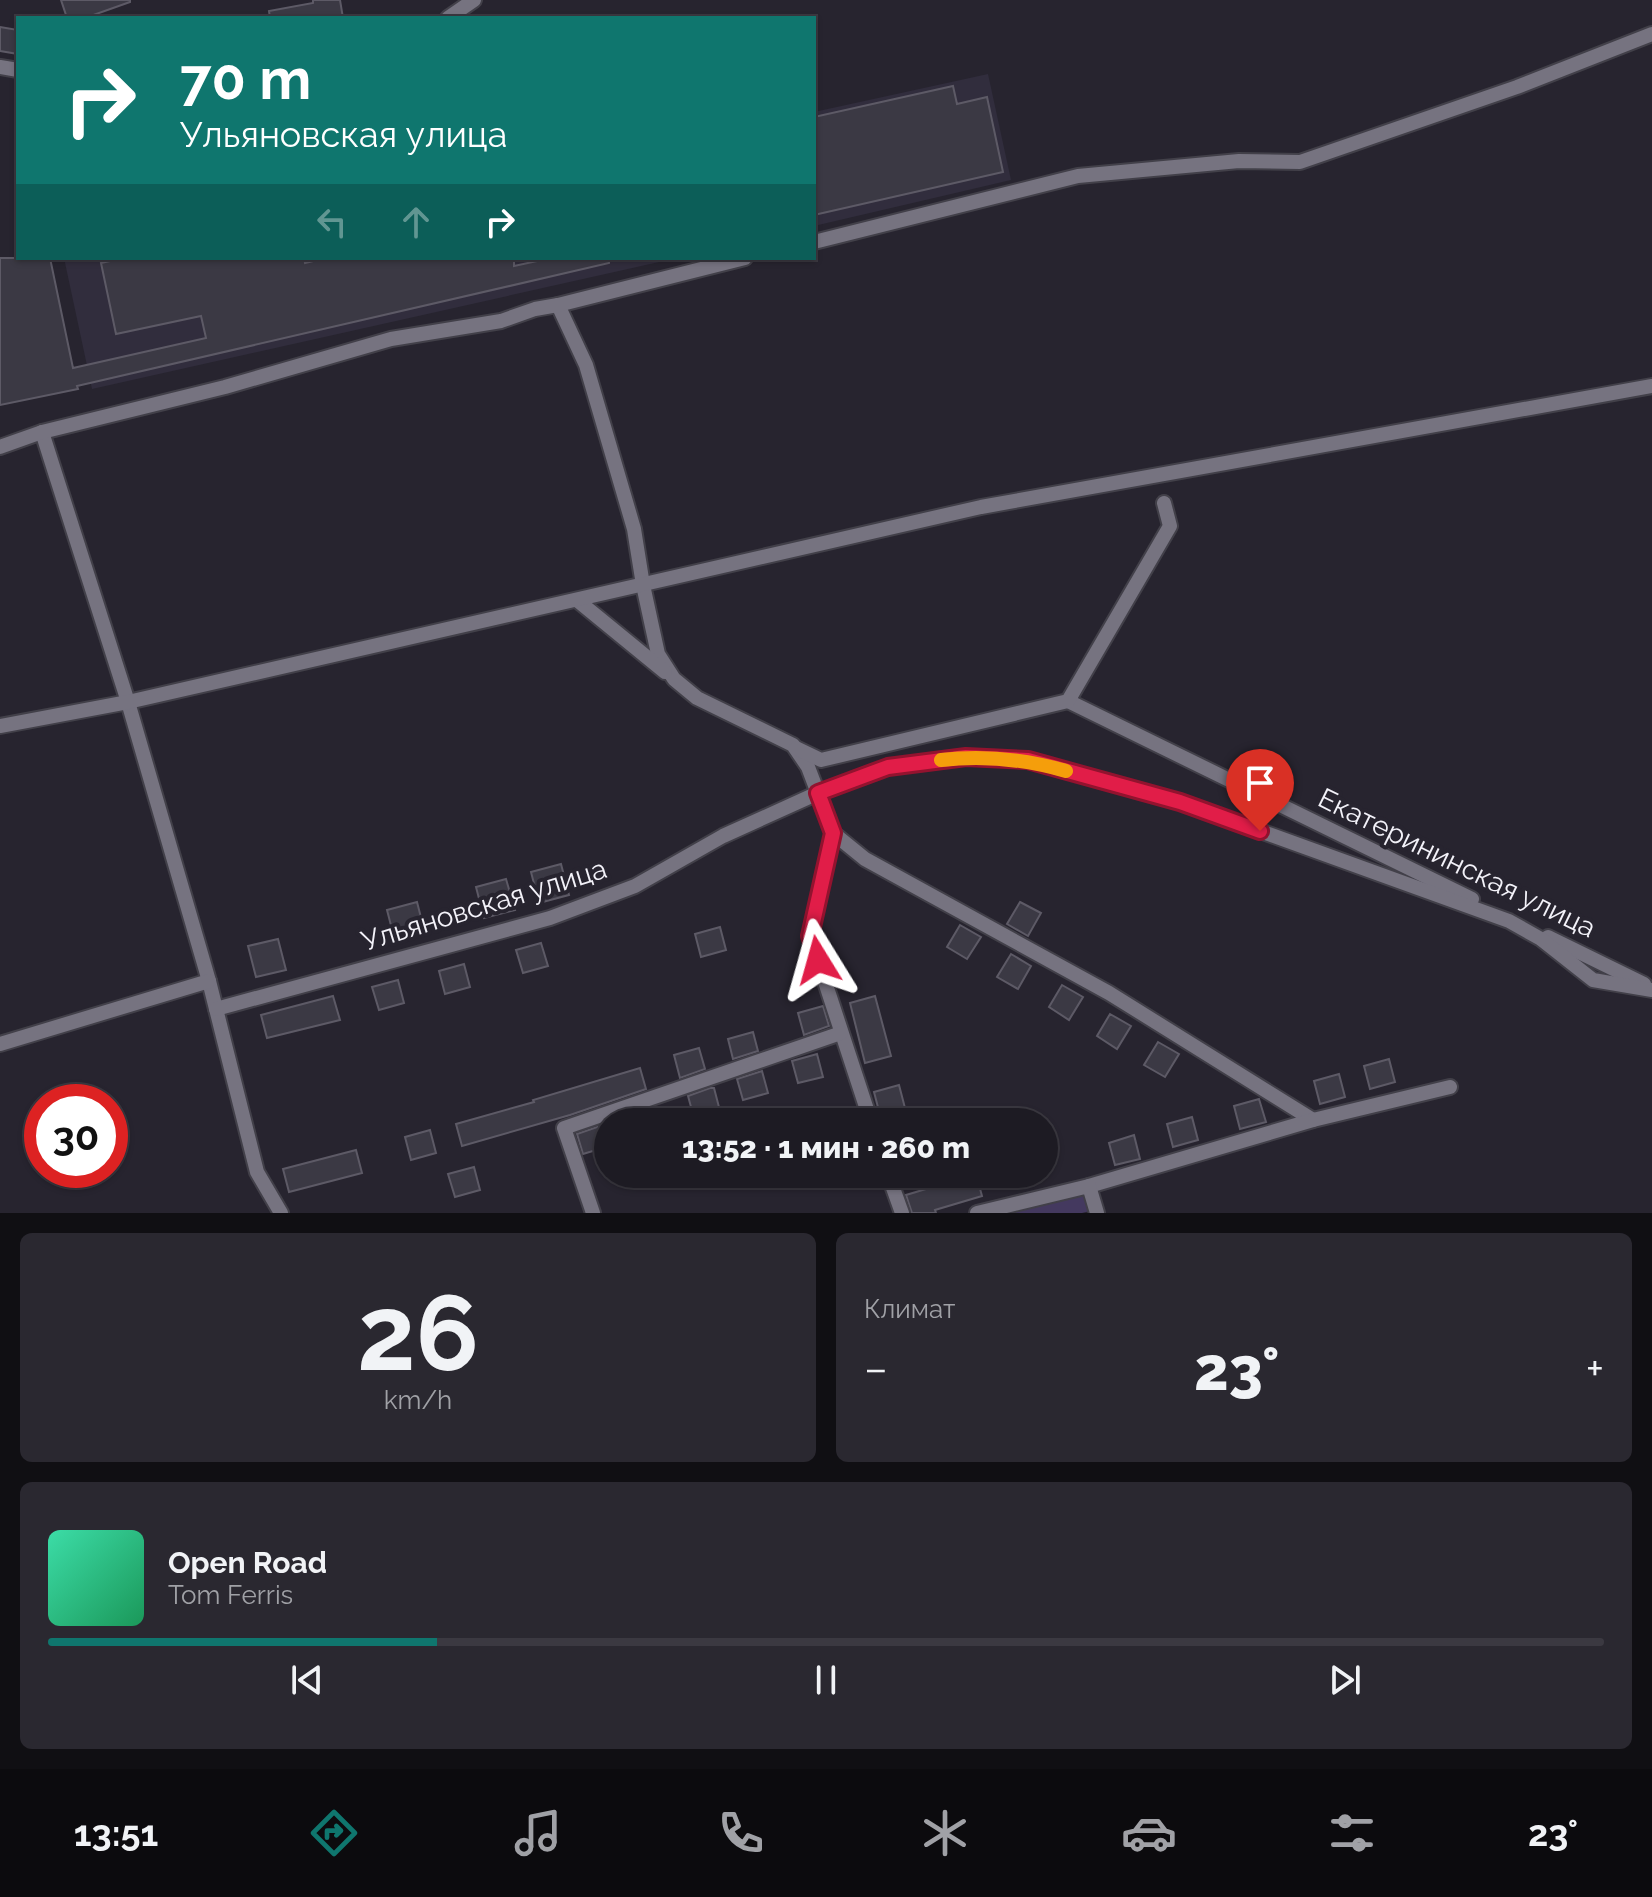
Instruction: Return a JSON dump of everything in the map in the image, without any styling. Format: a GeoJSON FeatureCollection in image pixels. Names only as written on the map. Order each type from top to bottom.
{"type":"FeatureCollection","features":[{"type":"Feature","properties":{"kind":"street"},"geometry":{"type":"LineString","coordinates":[[451,16],[474,0]]}},
{"type":"Feature","properties":{"kind":"street"},"geometry":{"type":"LineString","coordinates":[[816,242],[1078,176],[1239,161],[1300,162],[1517,87],[1652,34]]}},
{"type":"Feature","properties":{"kind":"street"},"geometry":{"type":"LineString","coordinates":[[0,447],[42,432],[225,387],[391,339],[501,321],[535,309],[737,260]]}},
{"type":"Feature","properties":{"kind":"street"},"geometry":{"type":"LineString","coordinates":[[558,305],[586,365],[634,529],[658,654],[674,679],[697,698],[793,745],[808,767],[833,833],[865,859],[1109,993],[1313,1120]]}},
{"type":"Feature","properties":{"kind":"street"},"geometry":{"type":"LineString","coordinates":[[0,726],[128,702],[981,507],[1652,386]]}},
{"type":"Feature","properties":{"kind":"street"},"geometry":{"type":"LineString","coordinates":[[42,432],[128,702],[209,981],[257,1172],[281,1213]]}},
{"type":"Feature","properties":{"kind":"street"},"geometry":{"type":"LineString","coordinates":[[577,600],[697,698],[821,760],[1068,701],[1170,526],[1164,503]]}},
{"type":"Feature","properties":{"kind":"street","name":"Екатерининская улица"},"geometry":{"type":"LineString","coordinates":[[1068,701],[1652,989]]}},
{"type":"Feature","properties":{"kind":"street","name":"Екатерининская улица"},"geometry":{"type":"LineString","coordinates":[[888,767],[966,757],[1028,760],[1180,802],[1509,921],[1541,939],[1593,980],[1652,989]]}},
{"type":"Feature","properties":{"kind":"street","name":"Ульяновская улица"},"geometry":{"type":"LineString","coordinates":[[216,1009],[550,918],[635,886],[723,836],[818,793],[888,767]]}},
{"type":"Feature","properties":{"kind":"street"},"geometry":{"type":"LineString","coordinates":[[833,833],[810,936],[866,1108]]}},
{"type":"Feature","properties":{"kind":"street"},"geometry":{"type":"LineString","coordinates":[[0,1044],[209,981]]}},
{"type":"Feature","properties":{"kind":"street"},"geometry":{"type":"LineString","coordinates":[[593,1213],[564,1128],[841,1033]]}},
{"type":"Feature","properties":{"kind":"street"},"geometry":{"type":"LineString","coordinates":[[977,1213],[1089,1186],[1313,1120],[1450,1087]]}},
{"type":"Feature","properties":{"kind":"street"},"geometry":{"type":"LineString","coordinates":[[1089,1186],[1097,1213]]}},
{"type":"Feature","properties":{"kind":"street"},"geometry":{"type":"LineString","coordinates":[[893,1188],[902,1213]]}},
{"type":"Feature","properties":{"kind":"shaded area"},"geometry":{"type":"Polygon","coordinates":[[[988,74],[1011,180],[816,226],[816,112],[988,74]]]}},
{"type":"Feature","properties":{"kind":"shaded area"},"geometry":{"type":"Polygon","coordinates":[[[64,260],[668,260],[92,389],[64,260]]]}},
{"type":"Feature","properties":{"kind":"shaded area"},"geometry":{"type":"Polygon","coordinates":[[[1084,1193],[1090,1211],[1082,1213],[980,1213],[1084,1193]]]}},
{"type":"Feature","properties":{"kind":"building"},"geometry":{"type":"Polygon","coordinates":[[[61,0],[130,0],[91,16],[66,16],[61,0]]]}},
{"type":"Feature","properties":{"kind":"building"},"geometry":{"type":"Polygon","coordinates":[[[313,0],[340,0],[343,16],[270,16],[269,11],[313,3],[313,0]]]}},
{"type":"Feature","properties":{"kind":"building"},"geometry":{"type":"Polygon","coordinates":[[[0,27],[16,30],[16,54],[0,51],[0,27]]]}},
{"type":"Feature","properties":{"kind":"building"},"geometry":{"type":"Polygon","coordinates":[[[953,86],[957,104],[987,97],[1003,172],[816,215],[816,117],[953,86]]]}},
{"type":"Feature","properties":{"kind":"building"},"geometry":{"type":"Polygon","coordinates":[[[0,258],[50,260],[73,368],[206,338],[201,316],[116,334],[101,263],[115,260],[304,260],[305,263],[318,260],[514,260],[514,266],[542,260],[609,260],[609,263],[0,405],[0,258]]]}},
{"type":"Feature","properties":{"kind":"building"},"geometry":{"type":"Polygon","coordinates":[[[561,864],[569,895],[539,903],[531,872],[561,864]]]}},
{"type":"Feature","properties":{"kind":"building"},"geometry":{"type":"Polygon","coordinates":[[[506,879],[515,910],[484,918],[476,887],[506,879]]]}},
{"type":"Feature","properties":{"kind":"building"},"geometry":{"type":"Polygon","coordinates":[[[417,902],[425,933],[395,941],[387,910],[417,902]]]}},
{"type":"Feature","properties":{"kind":"building"},"geometry":{"type":"Polygon","coordinates":[[[1020,902],[1041,913],[1028,936],[1007,924],[1020,902]]]}},
{"type":"Feature","properties":{"kind":"building"},"geometry":{"type":"Polygon","coordinates":[[[960,925],[981,937],[967,959],[947,947],[960,925]]]}},
{"type":"Feature","properties":{"kind":"building"},"geometry":{"type":"Polygon","coordinates":[[[720,927],[726,950],[701,957],[695,934],[720,927]]]}},
{"type":"Feature","properties":{"kind":"building"},"geometry":{"type":"Polygon","coordinates":[[[278,939],[286,970],[256,977],[248,946],[278,939]]]}},
{"type":"Feature","properties":{"kind":"building"},"geometry":{"type":"Polygon","coordinates":[[[541,943],[548,966],[523,973],[516,950],[541,943]]]}},
{"type":"Feature","properties":{"kind":"building"},"geometry":{"type":"Polygon","coordinates":[[[1011,954],[1031,966],[1018,989],[997,977],[1011,954]]]}},
{"type":"Feature","properties":{"kind":"building"},"geometry":{"type":"Polygon","coordinates":[[[464,964],[470,987],[445,994],[439,971],[464,964]]]}},
{"type":"Feature","properties":{"kind":"building"},"geometry":{"type":"Polygon","coordinates":[[[398,980],[404,1003],[379,1010],[372,987],[398,980]]]}},
{"type":"Feature","properties":{"kind":"building"},"geometry":{"type":"Polygon","coordinates":[[[1062,985],[1083,997],[1069,1020],[1049,1007],[1062,985]]]}},
{"type":"Feature","properties":{"kind":"building"},"geometry":{"type":"Polygon","coordinates":[[[333,996],[340,1020],[267,1038],[261,1015],[333,996]]]}},
{"type":"Feature","properties":{"kind":"building"},"geometry":{"type":"Polygon","coordinates":[[[875,996],[891,1056],[865,1063],[850,1003],[875,996]]]}},
{"type":"Feature","properties":{"kind":"building"},"geometry":{"type":"Polygon","coordinates":[[[823,1006],[829,1026],[804,1035],[798,1013],[823,1006]]]}},
{"type":"Feature","properties":{"kind":"building"},"geometry":{"type":"Polygon","coordinates":[[[1110,1014],[1131,1026],[1117,1049],[1097,1036],[1110,1014]]]}},
{"type":"Feature","properties":{"kind":"building"},"geometry":{"type":"Polygon","coordinates":[[[753,1032],[758,1051],[733,1059],[728,1039],[753,1032]]]}},
{"type":"Feature","properties":{"kind":"building"},"geometry":{"type":"Polygon","coordinates":[[[1158,1042],[1179,1054],[1165,1077],[1144,1065],[1158,1042]]]}},
{"type":"Feature","properties":{"kind":"building"},"geometry":{"type":"Polygon","coordinates":[[[699,1048],[705,1069],[680,1078],[674,1055],[699,1048]]]}},
{"type":"Feature","properties":{"kind":"building"},"geometry":{"type":"Polygon","coordinates":[[[817,1054],[823,1077],[798,1083],[792,1061],[817,1054]]]}},
{"type":"Feature","properties":{"kind":"building"},"geometry":{"type":"Polygon","coordinates":[[[1389,1059],[1395,1082],[1370,1089],[1364,1066],[1389,1059]]]}},
{"type":"Feature","properties":{"kind":"building"},"geometry":{"type":"Polygon","coordinates":[[[640,1068],[646,1089],[462,1146],[456,1124],[640,1068]]]}},
{"type":"Feature","properties":{"kind":"building"},"geometry":{"type":"Polygon","coordinates":[[[762,1071],[768,1093],[743,1100],[737,1079],[762,1071]]]}},
{"type":"Feature","properties":{"kind":"building"},"geometry":{"type":"Polygon","coordinates":[[[1339,1074],[1345,1097],[1320,1104],[1314,1081],[1339,1074]]]}},
{"type":"Feature","properties":{"kind":"building"},"geometry":{"type":"Polygon","coordinates":[[[899,1085],[905,1108],[878,1108],[874,1092],[899,1085]]]}},
{"type":"Feature","properties":{"kind":"building"},"geometry":{"type":"Polygon","coordinates":[[[714,1088],[719,1108],[691,1108],[688,1096],[714,1088]]]}},
{"type":"Feature","properties":{"kind":"building"},"geometry":{"type":"Polygon","coordinates":[[[1259,1099],[1266,1122],[1240,1129],[1234,1106],[1259,1099]]]}},
{"type":"Feature","properties":{"kind":"building"},"geometry":{"type":"Polygon","coordinates":[[[1192,1117],[1198,1140],[1173,1147],[1167,1124],[1192,1117]]]}},
{"type":"Feature","properties":{"kind":"building"},"geometry":{"type":"Polygon","coordinates":[[[594,1128],[594,1151],[583,1154],[577,1134],[594,1128]]]}},
{"type":"Feature","properties":{"kind":"building"},"geometry":{"type":"Polygon","coordinates":[[[430,1130],[436,1153],[411,1160],[405,1137],[430,1130]]]}},
{"type":"Feature","properties":{"kind":"building"},"geometry":{"type":"Polygon","coordinates":[[[1134,1135],[1140,1159],[1115,1165],[1109,1143],[1134,1135]]]}},
{"type":"Feature","properties":{"kind":"building"},"geometry":{"type":"Polygon","coordinates":[[[356,1150],[362,1173],[289,1192],[283,1169],[356,1150]]]}},
{"type":"Feature","properties":{"kind":"building"},"geometry":{"type":"Polygon","coordinates":[[[474,1167],[480,1190],[455,1197],[448,1174],[474,1167]]]}},
{"type":"Feature","properties":{"kind":"building"},"geometry":{"type":"Polygon","coordinates":[[[929,1188],[980,1188],[982,1196],[935,1210],[936,1213],[912,1213],[906,1195],[929,1188]]]}},
{"type":"Feature","properties":{"kind":"slow traffic"},"geometry":{"type":"LineString","coordinates":[[941,760],[966,757],[1028,760],[1066,771]]}},
{"type":"Feature","properties":{"kind":"route"},"geometry":{"type":"LineString","coordinates":[[818,960],[810,936],[833,833],[818,793],[888,767],[966,757],[1028,760],[1180,802],[1260,831]]}}]}
